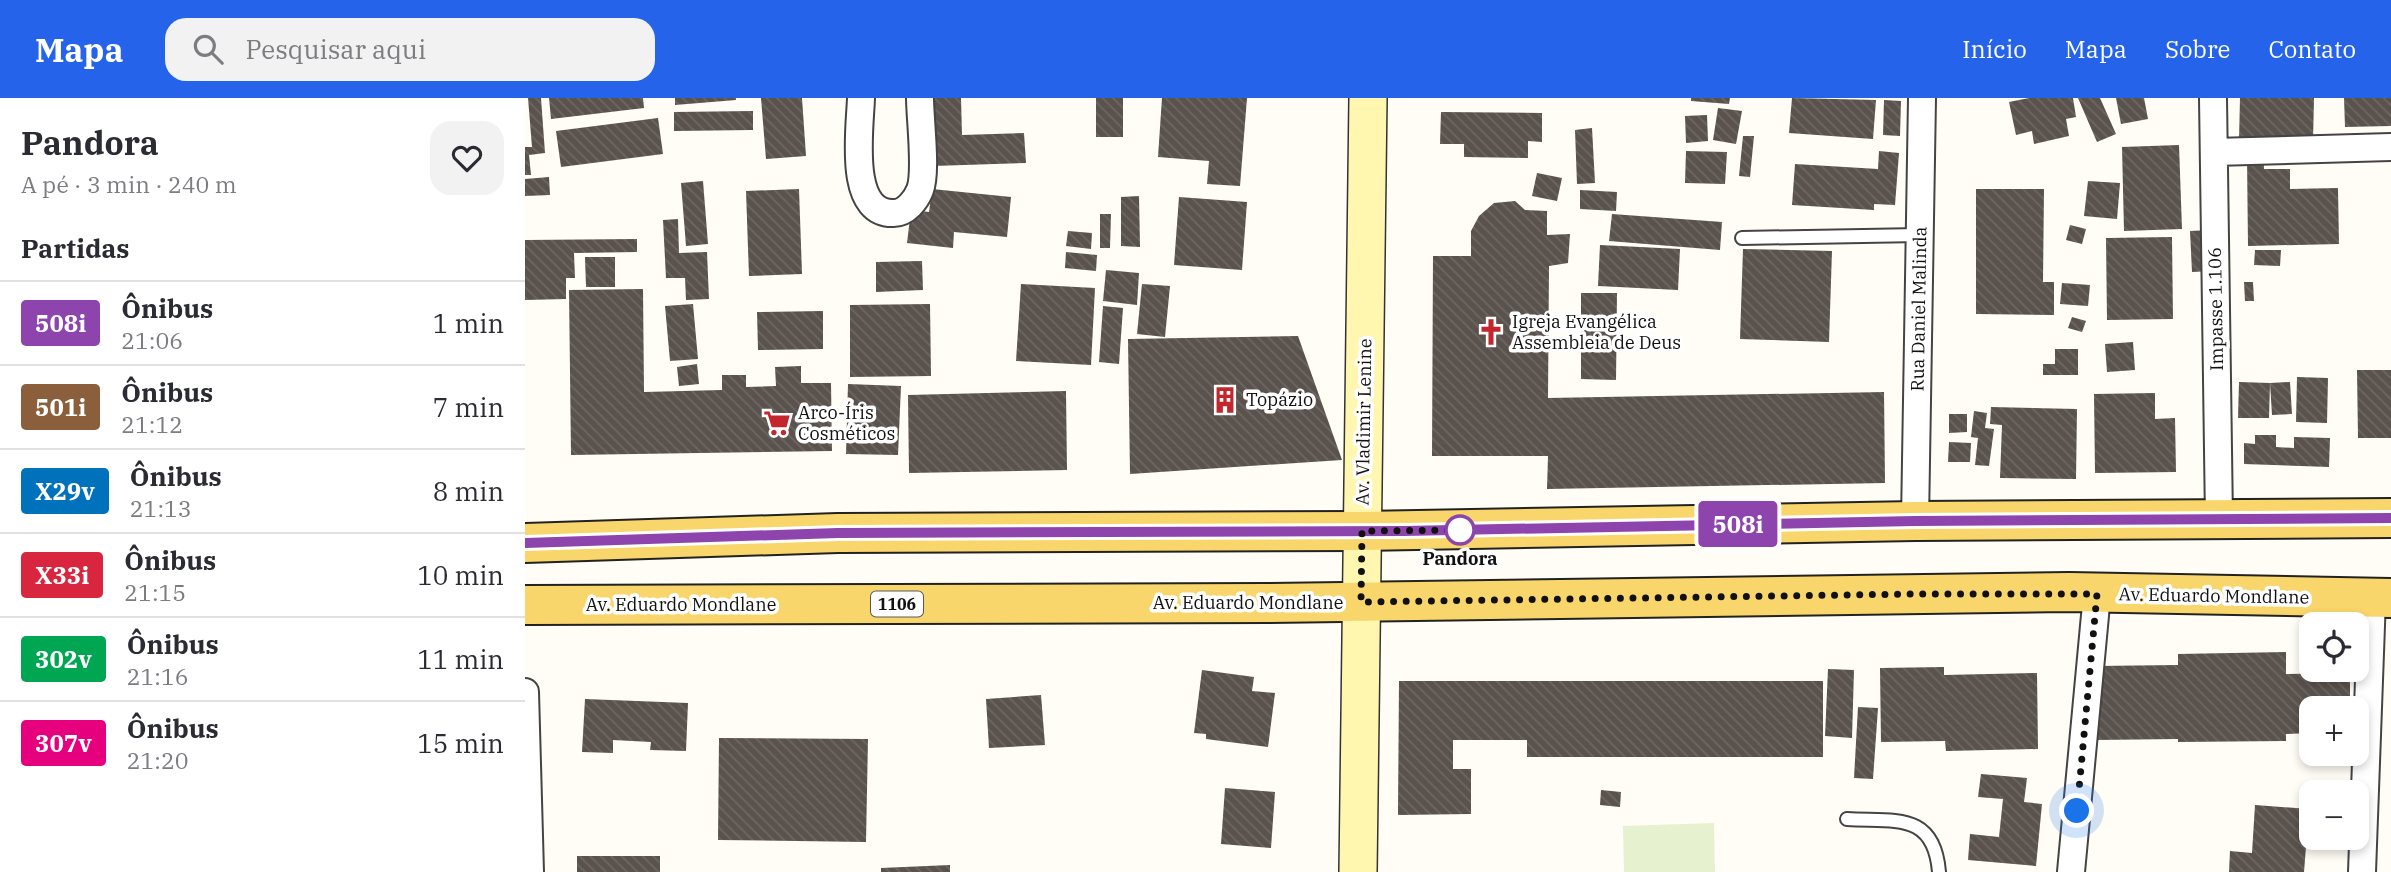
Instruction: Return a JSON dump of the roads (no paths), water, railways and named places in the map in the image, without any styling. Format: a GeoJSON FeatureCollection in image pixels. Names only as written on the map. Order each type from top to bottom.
{"type":"FeatureCollection","features":[{"type":"Feature","properties":{"kind":"main road","name":"Av. Vladimir Lenine"},"geometry":{"type":"LineString","coordinates":[[1358,872],[1368,98]]}},
{"type":"Feature","properties":{"kind":"main road"},"geometry":{"type":"LineString","coordinates":[[525,543],[838,533],[1362,531],[1915,521],[2391,518]]}},
{"type":"Feature","properties":{"kind":"main road","name":"Av. Eduardo Mondlane"},"geometry":{"type":"LineString","coordinates":[[525,605],[1361,602],[1915,594],[2381,598]]}},
{"type":"Feature","properties":{"kind":"street"},"geometry":{"type":"LineString","coordinates":[[861,98],[860,178],[872,207],[884,214],[900,213],[913,202],[921,188],[920,98]]}},
{"type":"Feature","properties":{"kind":"street","name":"Rua Daniel Malinda"},"geometry":{"type":"LineString","coordinates":[[1915,521],[1922,98]]}},
{"type":"Feature","properties":{"kind":"street","name":"Impasse 1.106"},"geometry":{"type":"LineString","coordinates":[[2213,98],[2220,520]]}},
{"type":"Feature","properties":{"kind":"street"},"geometry":{"type":"LineString","coordinates":[[2214,152],[2391,147]]}},
{"type":"Feature","properties":{"kind":"street"},"geometry":{"type":"LineString","coordinates":[[2071,872],[2097,594]]}},
{"type":"Feature","properties":{"kind":"street"},"geometry":{"type":"LineString","coordinates":[[2362,872],[2381,598]]}},
{"type":"Feature","properties":{"kind":"street"},"geometry":{"type":"LineString","coordinates":[[525,692],[530,872]]}},
{"type":"Feature","properties":{"kind":"lane"},"geometry":{"type":"LineString","coordinates":[[1742,238],[1920,235]]}},
{"type":"Feature","properties":{"kind":"lane"},"geometry":{"type":"LineString","coordinates":[[1847,819],[1913,822],[1929,836],[1938,856],[1939,872]]}},
{"type":"Feature","properties":{"kind":"place","name":"Igreja Evangélica Assembleia de Deus"},"geometry":{"type":"Point","coordinates":[1491,332]}},
{"type":"Feature","properties":{"kind":"place","name":"Topázio"},"geometry":{"type":"Point","coordinates":[1225,400]}},
{"type":"Feature","properties":{"kind":"place","name":"Arco-Íris Cosméticos"},"geometry":{"type":"Point","coordinates":[777,423]}},
{"type":"Feature","properties":{"kind":"place","name":"Pandora"},"geometry":{"type":"Point","coordinates":[1460,530]}}]}
